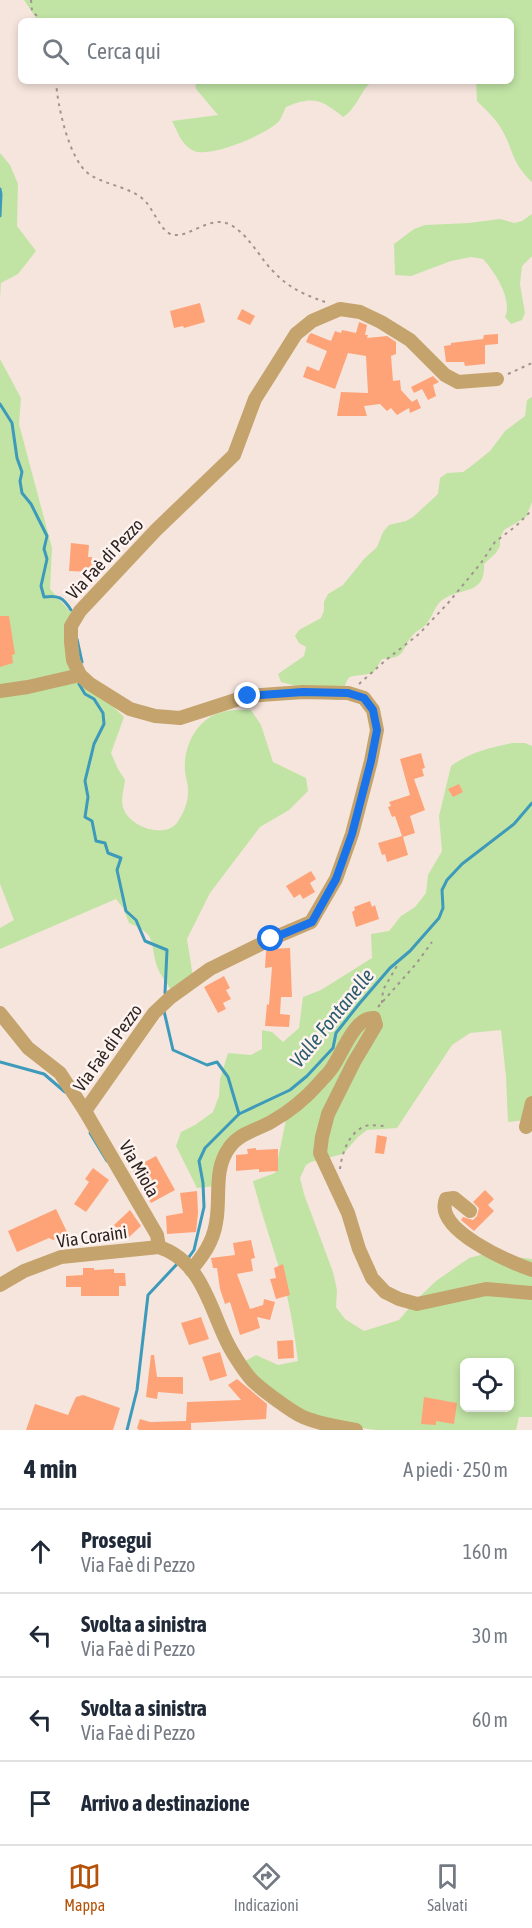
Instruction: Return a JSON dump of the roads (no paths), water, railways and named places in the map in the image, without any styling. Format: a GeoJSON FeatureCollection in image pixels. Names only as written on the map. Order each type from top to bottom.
{"type":"FeatureCollection","features":[{"type":"Feature","properties":{"kind":"street","name":"Via Faè di Pezzo"},"geometry":{"type":"LineString","coordinates":[[85,1111],[154,1013],[171,997],[210,969],[312,922],[336,879],[352,834],[377,730],[373,710],[364,698],[348,693],[303,692],[248,696],[180,718],[155,716],[130,709],[90,684],[80,675],[73,660],[71,626],[80,610],[156,530],[234,455],[255,399],[296,334],[312,321],[340,309],[360,312],[410,340],[446,375],[458,382],[497,379]]}},
{"type":"Feature","properties":{"kind":"street"},"geometry":{"type":"LineString","coordinates":[[0,692],[80,675]]}},
{"type":"Feature","properties":{"kind":"street","name":"Via Miola"},"geometry":{"type":"LineString","coordinates":[[0,1013],[28,1048],[60,1073],[85,1111],[157,1235],[159,1247]]}},
{"type":"Feature","properties":{"kind":"street"},"geometry":{"type":"LineString","coordinates":[[191,1270],[202,1257],[212,1239],[217,1221],[220,1163],[230,1146],[251,1130],[270,1123],[313,1089],[333,1068],[361,1022],[374,1018],[376,1025],[328,1114],[322,1137],[321,1153],[348,1214],[358,1249],[372,1278],[385,1292],[417,1304],[486,1289],[532,1293]]}},
{"type":"Feature","properties":{"kind":"street"},"geometry":{"type":"LineString","coordinates":[[526,1126],[532,1103]]}},
{"type":"Feature","properties":{"kind":"street"},"geometry":{"type":"LineString","coordinates":[[470,1211],[454,1198],[446,1198],[443,1204],[446,1214],[455,1226],[476,1245],[532,1269]]}},
{"type":"Feature","properties":{"kind":"street"},"geometry":{"type":"LineString","coordinates":[[159,1247],[172,1251],[191,1270],[207,1294],[226,1342],[251,1379],[300,1416],[328,1425],[356,1430]]}},
{"type":"Feature","properties":{"kind":"street","name":"Via Coraini"},"geometry":{"type":"LineString","coordinates":[[0,1285],[24,1270],[60,1257],[159,1247]]}},
{"type":"Feature","properties":{"kind":"waterway"},"geometry":{"type":"LineString","coordinates":[[0,189],[0,216]]}},
{"type":"Feature","properties":{"kind":"waterway"},"geometry":{"type":"LineString","coordinates":[[0,404],[12,423],[17,458],[22,472],[20,481],[22,493],[31,504],[47,536],[44,549],[47,559],[41,586],[44,597],[60,598],[71,610]]}},
{"type":"Feature","properties":{"kind":"waterway"},"geometry":{"type":"LineString","coordinates":[[77,639],[82,662]]}},
{"type":"Feature","properties":{"kind":"waterway"},"geometry":{"type":"LineString","coordinates":[[79,684],[85,694],[94,699],[103,713],[104,724],[94,744],[85,781],[88,797],[85,817],[92,821],[96,841],[105,843],[108,853],[121,858],[117,870],[126,911],[136,920],[145,941],[167,950],[165,993]]}},
{"type":"Feature","properties":{"kind":"waterway","name":"Valle Fontanelle"},"geometry":{"type":"LineString","coordinates":[[189,1257],[194,1250],[204,1207],[199,1161],[205,1148],[239,1114],[290,1090],[307,1076],[333,1048],[336,1033],[359,1004],[390,968],[410,951],[439,918],[443,908],[442,890],[447,880],[462,864],[514,824],[532,803]]}},
{"type":"Feature","properties":{"kind":"waterway"},"geometry":{"type":"LineString","coordinates":[[164,1011],[173,1050],[207,1065],[217,1062],[228,1077],[239,1114]]}},
{"type":"Feature","properties":{"kind":"waterway"},"geometry":{"type":"LineString","coordinates":[[0,1062],[44,1074],[65,1092]]}},
{"type":"Feature","properties":{"kind":"waterway"},"geometry":{"type":"LineString","coordinates":[[90,1133],[107,1161]]}},
{"type":"Feature","properties":{"kind":"waterway","name":"Valle Fontanelle"},"geometry":{"type":"LineString","coordinates":[[127,1430],[137,1390],[148,1295],[178,1263]]}}]}
